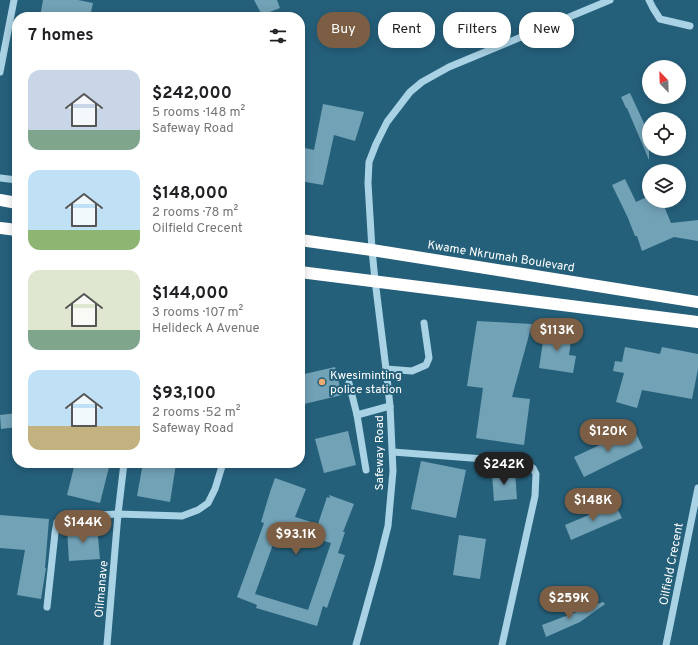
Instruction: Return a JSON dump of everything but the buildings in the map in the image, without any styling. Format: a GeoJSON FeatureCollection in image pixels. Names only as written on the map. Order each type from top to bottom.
{"type":"FeatureCollection","features":[{"type":"Feature","properties":{"kind":"highway"},"geometry":{"type":"LineString","coordinates":[[0,200],[12,202]]}},
{"type":"Feature","properties":{"kind":"highway"},"geometry":{"type":"LineString","coordinates":[[0,228],[12,229]]}},
{"type":"Feature","properties":{"kind":"highway","name":"Kwame Nkrumah Boulevard"},"geometry":{"type":"LineString","coordinates":[[305,241],[698,302]]}},
{"type":"Feature","properties":{"kind":"highway"},"geometry":{"type":"LineString","coordinates":[[305,273],[375,280],[698,322]]}},
{"type":"Feature","properties":{"kind":"street"},"geometry":{"type":"LineString","coordinates":[[0,72],[14,0]]}},
{"type":"Feature","properties":{"kind":"street","name":"Safeway Road"},"geometry":{"type":"LineString","coordinates":[[356,645],[388,526],[393,471],[390,406],[372,250],[368,183],[369,162],[376,144],[387,122],[410,92],[422,82],[448,67],[610,0]]}},
{"type":"Feature","properties":{"kind":"street"},"geometry":{"type":"LineString","coordinates":[[649,0],[652,8],[660,19],[690,26]]}},
{"type":"Feature","properties":{"kind":"street"},"geometry":{"type":"LineString","coordinates":[[0,178],[12,179]]}},
{"type":"Feature","properties":{"kind":"street"},"geometry":{"type":"LineString","coordinates":[[386,369],[412,371],[426,365],[429,358],[424,323]]}},
{"type":"Feature","properties":{"kind":"street"},"geometry":{"type":"LineString","coordinates":[[348,383],[358,415],[366,470]]}},
{"type":"Feature","properties":{"kind":"street"},"geometry":{"type":"LineString","coordinates":[[358,415],[390,406]]}},
{"type":"Feature","properties":{"kind":"street"},"geometry":{"type":"LineString","coordinates":[[393,452],[522,462],[533,468],[536,474],[535,496],[502,645]]}},
{"type":"Feature","properties":{"kind":"street","name":"Oilmanave"},"geometry":{"type":"LineString","coordinates":[[107,645],[123,468]]}},
{"type":"Feature","properties":{"kind":"street"},"geometry":{"type":"LineString","coordinates":[[47,607],[54,533],[58,522],[65,517],[118,514],[182,516],[198,510],[208,503],[215,489],[221,468]]}},
{"type":"Feature","properties":{"kind":"street","name":"Oilfield Crecent"},"geometry":{"type":"LineString","coordinates":[[666,645],[698,488]]}},
{"type":"Feature","properties":{"kind":"place","name":"Kwesiminting police station"},"geometry":{"type":"Point","coordinates":[322,382]}}]}
